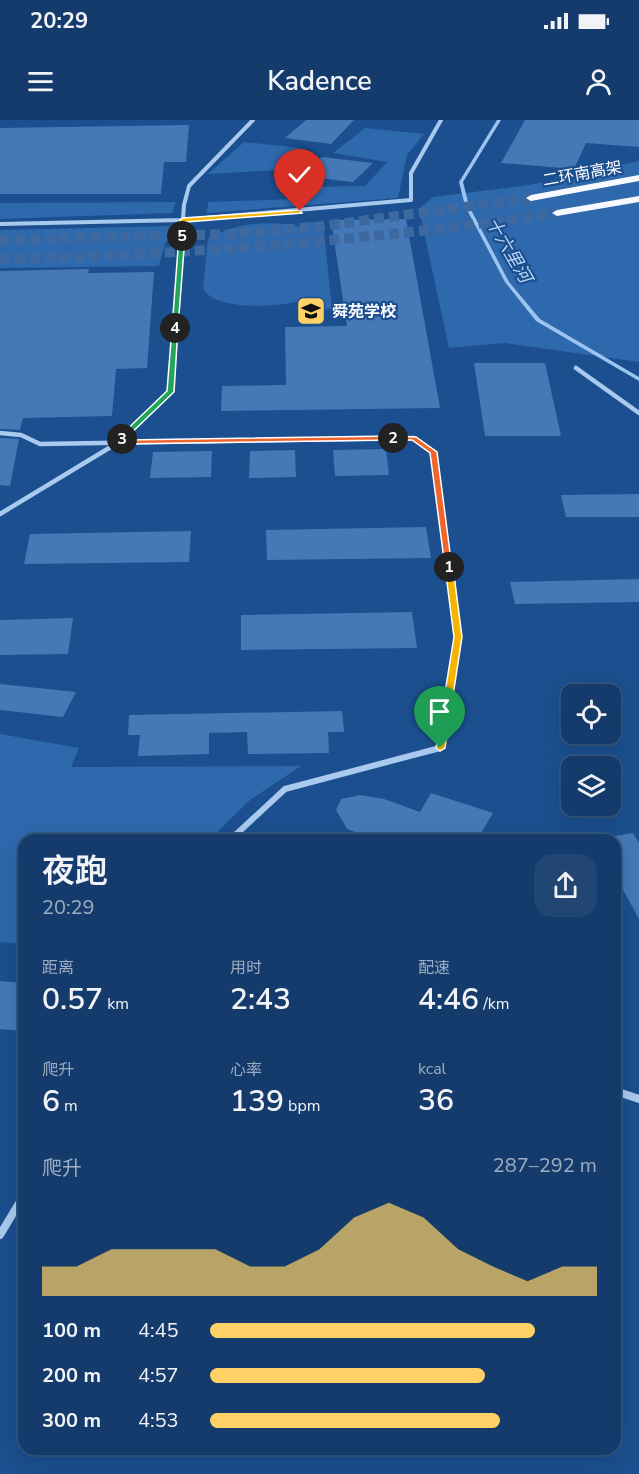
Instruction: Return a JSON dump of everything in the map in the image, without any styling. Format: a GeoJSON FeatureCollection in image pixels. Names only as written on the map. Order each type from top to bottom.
{"type":"FeatureCollection","features":[{"type":"Feature","properties":{"kind":"highway"},"geometry":{"type":"LineString","coordinates":[[594,186],[639,170]]}},
{"type":"Feature","properties":{"kind":"highway","name":"二环南高架"},"geometry":{"type":"LineString","coordinates":[[531,198],[639,178]]}},
{"type":"Feature","properties":{"kind":"highway","name":"二环南高架"},"geometry":{"type":"LineString","coordinates":[[557,213],[639,200]]}},
{"type":"Feature","properties":{"kind":"street"},"geometry":{"type":"LineString","coordinates":[[0,514],[119,442],[170,392],[183,220],[189,186],[253,120]]}},
{"type":"Feature","properties":{"kind":"street"},"geometry":{"type":"LineString","coordinates":[[0,224],[183,220],[411,201],[411,173],[441,120]]}},
{"type":"Feature","properties":{"kind":"street"},"geometry":{"type":"LineString","coordinates":[[576,369],[639,413]]}},
{"type":"Feature","properties":{"kind":"street"},"geometry":{"type":"LineString","coordinates":[[0,433],[21,435],[40,444],[414,438],[434,452],[458,637],[440,748],[285,789],[236,834]]}},
{"type":"Feature","properties":{"kind":"street"},"geometry":{"type":"LineString","coordinates":[[621,1093],[639,1099]]}},
{"type":"Feature","properties":{"kind":"street"},"geometry":{"type":"LineString","coordinates":[[0,1234],[18,1205]]}},
{"type":"Feature","properties":{"kind":"shaded area"},"geometry":{"type":"Polygon","coordinates":[[[365,128],[424,134],[407,155],[398,198],[207,213],[208,202],[295,199],[294,187],[365,186],[387,162],[333,153],[365,128]]]}},
{"type":"Feature","properties":{"kind":"shaded area"},"geometry":{"type":"Polygon","coordinates":[[[244,142],[301,148],[281,170],[208,174],[244,142]]]}},
{"type":"Feature","properties":{"kind":"shaded area"},"geometry":{"type":"Polygon","coordinates":[[[639,161],[639,362],[504,343],[449,348],[419,209],[433,197],[529,185],[639,161]]]}},
{"type":"Feature","properties":{"kind":"shaded area"},"geometry":{"type":"Polygon","coordinates":[[[176,202],[172,213],[0,219],[0,203],[176,202]]]}},
{"type":"Feature","properties":{"kind":"shaded area"},"geometry":{"type":"Polygon","coordinates":[[[307,222],[323,222],[332,309],[309,310],[309,298],[285,304],[236,305],[210,296],[203,288],[208,239],[219,233],[244,226],[269,223],[307,228],[307,222]]]}},
{"type":"Feature","properties":{"kind":"shaded area"},"geometry":{"type":"Polygon","coordinates":[[[170,226],[159,266],[0,268],[0,230],[170,226]]]}},
{"type":"Feature","properties":{"kind":"shaded area"},"geometry":{"type":"Polygon","coordinates":[[[0,734],[79,748],[71,767],[301,766],[250,800],[215,834],[18,834],[18,944],[0,942],[0,734]]]}},
{"type":"Feature","properties":{"kind":"building"},"geometry":{"type":"Polygon","coordinates":[[[306,120],[354,120],[331,144],[285,138],[306,120]]]}},
{"type":"Feature","properties":{"kind":"building"},"geometry":{"type":"Polygon","coordinates":[[[525,120],[639,120],[639,147],[586,143],[574,169],[501,163],[525,120]]]}},
{"type":"Feature","properties":{"kind":"building"},"geometry":{"type":"Polygon","coordinates":[[[189,125],[186,162],[164,162],[161,194],[0,194],[0,128],[189,125]]]}},
{"type":"Feature","properties":{"kind":"building"},"geometry":{"type":"Polygon","coordinates":[[[322,157],[373,163],[353,182],[301,176],[322,157]]]}},
{"type":"Feature","properties":{"kind":"building"},"geometry":{"type":"Polygon","coordinates":[[[406,219],[440,408],[221,411],[222,386],[286,385],[285,327],[347,326],[331,220],[406,219]]]}},
{"type":"Feature","properties":{"kind":"building"},"geometry":{"type":"Polygon","coordinates":[[[89,269],[88,273],[154,272],[147,368],[116,369],[112,416],[23,418],[20,430],[0,429],[0,271],[89,269]]]}},
{"type":"Feature","properties":{"kind":"building"},"geometry":{"type":"Polygon","coordinates":[[[474,363],[545,363],[561,436],[485,436],[474,363]]]}},
{"type":"Feature","properties":{"kind":"building"},"geometry":{"type":"Polygon","coordinates":[[[0,438],[19,439],[10,486],[0,485],[0,438]]]}},
{"type":"Feature","properties":{"kind":"building"},"geometry":{"type":"Polygon","coordinates":[[[386,449],[389,475],[335,476],[333,450],[386,449]]]}},
{"type":"Feature","properties":{"kind":"building"},"geometry":{"type":"Polygon","coordinates":[[[295,450],[296,477],[249,478],[250,451],[295,450]]]}},
{"type":"Feature","properties":{"kind":"building"},"geometry":{"type":"Polygon","coordinates":[[[212,451],[211,477],[150,478],[153,452],[212,451]]]}},
{"type":"Feature","properties":{"kind":"building"},"geometry":{"type":"Polygon","coordinates":[[[639,494],[639,517],[566,517],[561,495],[639,494]]]}},
{"type":"Feature","properties":{"kind":"building"},"geometry":{"type":"Polygon","coordinates":[[[426,527],[431,558],[267,560],[266,530],[426,527]]]}},
{"type":"Feature","properties":{"kind":"building"},"geometry":{"type":"Polygon","coordinates":[[[191,531],[189,562],[24,564],[30,534],[191,531]]]}},
{"type":"Feature","properties":{"kind":"building"},"geometry":{"type":"Polygon","coordinates":[[[639,579],[639,602],[515,604],[510,582],[639,579]]]}},
{"type":"Feature","properties":{"kind":"building"},"geometry":{"type":"Polygon","coordinates":[[[412,612],[417,648],[241,650],[241,615],[412,612]]]}},
{"type":"Feature","properties":{"kind":"building"},"geometry":{"type":"Polygon","coordinates":[[[73,618],[68,654],[0,655],[0,620],[73,618]]]}},
{"type":"Feature","properties":{"kind":"building"},"geometry":{"type":"Polygon","coordinates":[[[0,684],[76,692],[63,717],[0,710],[0,684]]]}},
{"type":"Feature","properties":{"kind":"building"},"geometry":{"type":"Polygon","coordinates":[[[342,711],[344,732],[328,732],[329,753],[248,754],[247,732],[209,733],[209,754],[138,756],[140,735],[128,735],[129,715],[342,711]]]}},
{"type":"Feature","properties":{"kind":"building"},"geometry":{"type":"Polygon","coordinates":[[[431,793],[493,813],[481,834],[361,834],[347,829],[336,810],[341,799],[360,795],[384,799],[420,812],[431,793]]]}},
{"type":"Feature","properties":{"kind":"building"},"geometry":{"type":"Polygon","coordinates":[[[633,833],[639,843],[639,919],[621,886],[621,835],[633,833]]]}},
{"type":"Feature","properties":{"kind":"building"},"geometry":{"type":"Polygon","coordinates":[[[0,981],[18,982],[18,1030],[0,1029],[0,981]]]}},
{"type":"Feature","properties":{"kind":"waterway","name":"十六里河"},"geometry":{"type":"LineString","coordinates":[[499,120],[461,182],[467,206],[507,282],[538,320],[639,379]]}},
{"type":"Feature","properties":{"kind":"tunnel"},"geometry":{"type":"LineString","coordinates":[[0,240],[231,234],[323,226],[531,198]]}},
{"type":"Feature","properties":{"kind":"tunnel"},"geometry":{"type":"LineString","coordinates":[[0,259],[140,254],[279,245],[488,223],[557,213]]}},
{"type":"Feature","properties":{"kind":"place","name":"舜苑学校"},"geometry":{"type":"Point","coordinates":[311,311]}},
{"type":"Feature","properties":{"kind":"route"},"geometry":{"type":"LineString","coordinates":[[300,211],[183,220],[170,392],[119,442],[414,438],[434,452],[458,637],[440,748]]}}]}
